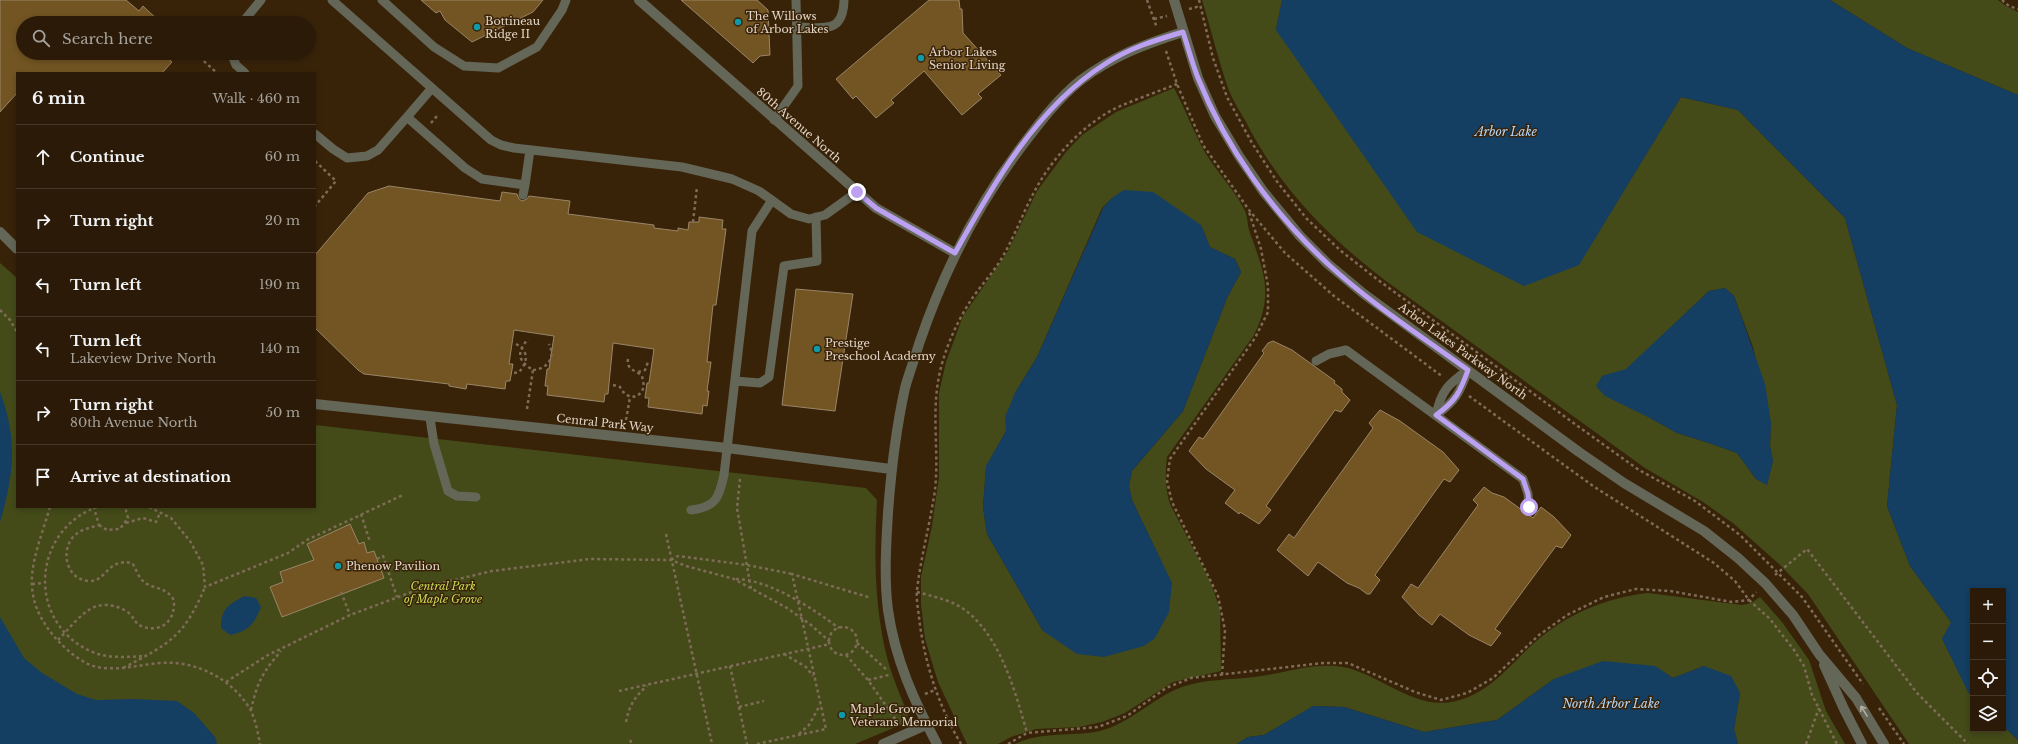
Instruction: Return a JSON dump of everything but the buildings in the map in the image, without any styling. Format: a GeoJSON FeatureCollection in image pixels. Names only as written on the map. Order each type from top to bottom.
{"type":"FeatureCollection","features":[{"type":"Feature","properties":{"kind":"street","name":"80th Avenue North"},"geometry":{"type":"LineString","coordinates":[[639,0],[876,208],[955,253]]}},
{"type":"Feature","properties":{"kind":"street","name":"Arbor Lakes Parkway North"},"geometry":{"type":"LineString","coordinates":[[1174,0],[1198,78],[1215,116],[1262,191],[1300,236],[1328,264],[1364,294],[1624,483],[1704,531],[1738,558],[1765,583],[1793,616],[1819,654],[1856,698],[1884,744]]}},
{"type":"Feature","properties":{"kind":"street"},"geometry":{"type":"LineString","coordinates":[[937,744],[926,725],[902,672],[888,610],[886,545],[891,470],[905,387],[931,309],[955,253],[978,211],[1009,163],[1031,134],[1066,95],[1105,63],[1132,49],[1183,32]]}},
{"type":"Feature","properties":{"kind":"street"},"geometry":{"type":"LineString","coordinates":[[0,232],[16,248]]}},
{"type":"Feature","properties":{"kind":"street","name":"Central Park Way"},"geometry":{"type":"LineString","coordinates":[[316,404],[430,418],[727,448],[891,470]]}},
{"type":"Feature","properties":{"kind":"street","name":"Arbor Lakes Parkway North"},"geometry":{"type":"LineString","coordinates":[[1819,654],[1862,744]]}},
{"type":"Feature","properties":{"kind":"street"},"geometry":{"type":"LineString","coordinates":[[883,744],[926,725]]}},
{"type":"Feature","properties":{"kind":"lane"},"geometry":{"type":"LineString","coordinates":[[248,16],[261,0]]}},
{"type":"Feature","properties":{"kind":"lane"},"geometry":{"type":"LineString","coordinates":[[332,0],[491,140],[501,145],[530,150],[682,167],[732,179],[759,191],[791,214],[809,219],[825,215],[857,192]]}},
{"type":"Feature","properties":{"kind":"lane"},"geometry":{"type":"LineString","coordinates":[[382,0],[434,47],[464,66],[498,68],[537,47],[562,10],[566,0]]}},
{"type":"Feature","properties":{"kind":"lane"},"geometry":{"type":"LineString","coordinates":[[774,120],[798,86],[796,0]]}},
{"type":"Feature","properties":{"kind":"lane"},"geometry":{"type":"LineString","coordinates":[[796,27],[830,27],[838,23],[844,14],[844,0]]}},
{"type":"Feature","properties":{"kind":"lane"},"geometry":{"type":"LineString","coordinates":[[234,60],[236,65],[244,72]]}},
{"type":"Feature","properties":{"kind":"lane"},"geometry":{"type":"LineString","coordinates":[[316,135],[347,158],[367,156],[378,150],[432,88]]}},
{"type":"Feature","properties":{"kind":"lane"},"geometry":{"type":"LineString","coordinates":[[407,117],[465,168],[482,179],[525,185]]}},
{"type":"Feature","properties":{"kind":"lane"},"geometry":{"type":"LineString","coordinates":[[523,195],[530,150]]}},
{"type":"Feature","properties":{"kind":"lane"},"geometry":{"type":"LineString","coordinates":[[691,510],[706,508],[717,499],[724,475],[752,231],[772,200]]}},
{"type":"Feature","properties":{"kind":"lane"},"geometry":{"type":"LineString","coordinates":[[735,381],[760,383],[769,377],[784,266],[817,261],[816,217]]}},
{"type":"Feature","properties":{"kind":"lane"},"geometry":{"type":"LineString","coordinates":[[1316,361],[1329,354],[1346,350],[1523,479],[1528,494],[1529,507]]}},
{"type":"Feature","properties":{"kind":"lane"},"geometry":{"type":"LineString","coordinates":[[1436,415],[1440,398],[1450,382],[1468,370]]}},
{"type":"Feature","properties":{"kind":"lane"},"geometry":{"type":"LineString","coordinates":[[1436,415],[1450,406],[1461,390],[1468,370]]}},
{"type":"Feature","properties":{"kind":"lane"},"geometry":{"type":"LineString","coordinates":[[430,418],[434,444],[448,491],[457,496],[476,497]]}},
{"type":"Feature","properties":{"kind":"path"},"geometry":{"type":"LineString","coordinates":[[1147,0],[1154,19]]}},
{"type":"Feature","properties":{"kind":"path"},"geometry":{"type":"LineString","coordinates":[[1199,0],[1213,58],[1227,97],[1252,142],[1278,183],[1307,219],[1341,251],[1378,280],[1579,427],[1639,470],[1694,501],[1740,535],[1779,572],[1802,597],[1867,690]]}},
{"type":"Feature","properties":{"kind":"path"},"geometry":{"type":"LineString","coordinates":[[2002,0],[2009,6],[2018,9]]}},
{"type":"Feature","properties":{"kind":"path"},"geometry":{"type":"LineString","coordinates":[[203,60],[217,72]]}},
{"type":"Feature","properties":{"kind":"path"},"geometry":{"type":"LineString","coordinates":[[961,744],[935,690],[930,674],[922,645],[917,592],[937,472],[935,432],[938,382],[945,358],[970,300],[1003,258],[1041,180],[1070,143],[1089,126],[1115,109],[1177,84]]}},
{"type":"Feature","properties":{"kind":"path"},"geometry":{"type":"LineString","coordinates":[[316,162],[336,181],[316,205]]}},
{"type":"Feature","properties":{"kind":"path"},"geometry":{"type":"LineString","coordinates":[[692,222],[697,187]]}},
{"type":"Feature","properties":{"kind":"path"},"geometry":{"type":"LineString","coordinates":[[1222,675],[1225,630],[1218,596],[1172,502],[1167,481],[1170,459],[1255,338],[1268,312],[1268,286],[1261,249],[1249,210]]}},
{"type":"Feature","properties":{"kind":"path"},"geometry":{"type":"LineString","coordinates":[[0,310],[10,320],[16,330]]}},
{"type":"Feature","properties":{"kind":"path"},"geometry":{"type":"LineString","coordinates":[[528,339],[522,348],[520,358],[525,366],[533,370],[542,369],[547,366],[552,348],[549,344]]}},
{"type":"Feature","properties":{"kind":"path"},"geometry":{"type":"LineString","coordinates":[[514,373],[519,372],[525,366],[526,354],[522,348],[516,344]]}},
{"type":"Feature","properties":{"kind":"path"},"geometry":{"type":"LineString","coordinates":[[613,385],[620,387],[622,391],[630,397],[639,395],[644,386],[644,379],[638,372],[629,367],[628,359]]}},
{"type":"Feature","properties":{"kind":"path"},"geometry":{"type":"LineString","coordinates":[[638,372],[645,370],[648,362]]}},
{"type":"Feature","properties":{"kind":"path"},"geometry":{"type":"LineString","coordinates":[[527,409],[533,370]]}},
{"type":"Feature","properties":{"kind":"path"},"geometry":{"type":"LineString","coordinates":[[626,420],[630,397]]}},
{"type":"Feature","properties":{"kind":"path"},"geometry":{"type":"LineString","coordinates":[[740,479],[737,508],[751,589]]}},
{"type":"Feature","properties":{"kind":"path"},"geometry":{"type":"LineString","coordinates":[[205,587],[288,553],[307,540],[402,495]]}},
{"type":"Feature","properties":{"kind":"path"},"geometry":{"type":"LineString","coordinates":[[50,508],[35,553],[31,575],[32,584],[34,597],[45,626],[69,653],[95,667],[120,669],[162,663],[181,664],[204,669],[226,682],[240,695],[251,710],[260,744]]}},
{"type":"Feature","properties":{"kind":"path"},"geometry":{"type":"LineString","coordinates":[[125,508],[128,518],[126,523],[120,529],[107,530],[99,525],[96,508],[72,520],[58,536],[50,551],[44,583],[47,601],[58,625],[73,640],[88,650],[113,657],[144,656]]}},
{"type":"Feature","properties":{"kind":"path"},"geometry":{"type":"LineString","coordinates":[[120,669],[172,640],[184,628],[205,587],[203,566],[190,541],[171,518],[151,508]]}},
{"type":"Feature","properties":{"kind":"path"},"geometry":{"type":"LineString","coordinates":[[126,523],[143,518],[156,522],[160,513]]}},
{"type":"Feature","properties":{"kind":"path"},"geometry":{"type":"LineString","coordinates":[[361,514],[370,542]]}},
{"type":"Feature","properties":{"kind":"path"},"geometry":{"type":"LineString","coordinates":[[58,640],[88,610],[97,606],[110,604],[130,614],[137,624],[146,628],[155,629],[162,626],[172,616],[173,598],[164,589],[144,582],[132,563],[124,561],[115,563],[96,580],[88,581],[79,579],[72,572],[66,556],[66,547],[70,540],[80,531],[99,525]]}},
{"type":"Feature","properties":{"kind":"path"},"geometry":{"type":"LineString","coordinates":[[666,534],[712,744]]}},
{"type":"Feature","properties":{"kind":"path"},"geometry":{"type":"LineString","coordinates":[[1008,744],[1028,733],[1098,727],[1127,716],[1166,688],[1191,678],[1323,664],[1348,663],[1415,692],[1441,700],[1466,693],[1493,678],[1538,635],[1567,614],[1604,597],[1636,589],[1670,591],[1732,602],[1749,600],[1765,583],[1807,550],[1917,694],[1968,744]]}},
{"type":"Feature","properties":{"kind":"path"},"geometry":{"type":"LineString","coordinates":[[377,559],[383,556],[397,597]]}},
{"type":"Feature","properties":{"kind":"path"},"geometry":{"type":"LineString","coordinates":[[671,560],[678,556],[746,565],[792,574],[871,598]]}},
{"type":"Feature","properties":{"kind":"path"},"geometry":{"type":"LineString","coordinates":[[226,682],[268,655],[281,650],[350,615],[425,587],[492,571],[590,559],[671,560],[686,566],[734,579],[750,579],[798,601],[839,628],[848,628],[852,630],[857,638],[857,643],[853,651],[846,655]]}},
{"type":"Feature","properties":{"kind":"path"},"geometry":{"type":"LineString","coordinates":[[758,744],[826,729],[792,574]]}},
{"type":"Feature","properties":{"kind":"path"},"geometry":{"type":"LineString","coordinates":[[734,579],[768,597],[801,618],[829,641],[836,653],[846,655],[868,680],[896,720]]}},
{"type":"Feature","properties":{"kind":"path"},"geometry":{"type":"LineString","coordinates":[[32,584],[44,583]]}},
{"type":"Feature","properties":{"kind":"path"},"geometry":{"type":"LineString","coordinates":[[341,592],[350,615]]}},
{"type":"Feature","properties":{"kind":"path"},"geometry":{"type":"LineString","coordinates":[[917,592],[942,599],[970,614],[994,643],[1012,684],[1028,733]]}},
{"type":"Feature","properties":{"kind":"path"},"geometry":{"type":"LineString","coordinates":[[1749,600],[1770,619],[1794,650],[1804,666],[1812,695],[1837,744]]}},
{"type":"Feature","properties":{"kind":"path"},"geometry":{"type":"LineString","coordinates":[[829,641],[832,633],[839,628]]}},
{"type":"Feature","properties":{"kind":"path"},"geometry":{"type":"LineString","coordinates":[[857,643],[887,670]]}},
{"type":"Feature","properties":{"kind":"path"},"geometry":{"type":"LineString","coordinates":[[619,691],[830,644]]}},
{"type":"Feature","properties":{"kind":"path"},"geometry":{"type":"LineString","coordinates":[[251,710],[256,687],[263,672],[281,650]]}},
{"type":"Feature","properties":{"kind":"path"},"geometry":{"type":"LineString","coordinates":[[784,654],[806,667],[814,678]]}},
{"type":"Feature","properties":{"kind":"path"},"geometry":{"type":"LineString","coordinates":[[730,666],[746,744]]}},
{"type":"Feature","properties":{"kind":"path"},"geometry":{"type":"LineString","coordinates":[[868,680],[889,674]]}},
{"type":"Feature","properties":{"kind":"path"},"geometry":{"type":"LineString","coordinates":[[626,722],[628,709],[636,695],[649,684]]}},
{"type":"Feature","properties":{"kind":"path"},"geometry":{"type":"LineString","coordinates":[[739,707],[764,701]]}},
{"type":"Feature","properties":{"kind":"path"},"geometry":{"type":"LineString","coordinates":[[1875,703],[1904,744]]}},
{"type":"Feature","properties":{"kind":"path"},"geometry":{"type":"LineString","coordinates":[[797,736],[810,725],[820,704]]}},
{"type":"Feature","properties":{"kind":"path"},"geometry":{"type":"LineString","coordinates":[[1806,744],[1819,707]]}},
{"type":"Feature","properties":{"kind":"path"},"geometry":{"type":"LineString","coordinates":[[630,740],[632,744]]}},
{"type":"Feature","properties":{"kind":"green space"},"geometry":{"type":"Polygon","coordinates":[[[1202,0],[1282,0],[1276,30],[1579,264],[1681,97],[1738,110],[1845,218],[1897,405],[1887,506],[1910,566],[1951,622],[1968,692],[1970,694],[1970,732],[2006,732],[2006,729],[2018,740],[2018,744],[1909,744],[1808,594],[1779,564],[1734,524],[1703,502],[1645,468],[1386,281],[1344,247],[1306,209],[1273,167],[1258,144],[1236,104],[1221,66],[1202,0]],[[1725,288],[1709,291],[1626,370],[1602,376],[1650,418],[1677,433],[1737,453],[1756,479],[1767,484],[1773,461],[1770,446],[1771,423],[1753,347],[1734,296],[1725,288]]]}},
{"type":"Feature","properties":{"kind":"green space"},"geometry":{"type":"Polygon","coordinates":[[[1830,0],[1998,0],[2018,12],[2018,95],[1907,48],[1830,0]]]}},
{"type":"Feature","properties":{"kind":"green space"},"geometry":{"type":"Polygon","coordinates":[[[1174,88],[1206,154],[1236,195],[1244,209],[1249,230],[1263,272],[1265,283],[1264,307],[1254,335],[1167,457],[1166,463],[1166,486],[1170,504],[1210,581],[1220,609],[1221,671],[1173,682],[1125,713],[1102,722],[1079,727],[1036,729],[1011,737],[998,744],[967,744],[938,682],[925,639],[921,604],[921,577],[932,526],[939,477],[939,393],[946,362],[963,316],[1008,251],[1037,191],[1066,152],[1082,135],[1116,112],[1174,88]],[[1112,198],[1102,208],[1037,357],[1015,393],[1006,431],[986,467],[983,507],[987,534],[1043,631],[1172,584],[1132,500],[1129,485],[1132,471],[1183,411],[1227,298],[1241,272],[1235,259],[1210,247],[1201,225],[1112,198]]]}},
{"type":"Feature","properties":{"kind":"green space","name":"Central Park of Maple Grove"},"geometry":{"type":"Polygon","coordinates":[[[0,263],[16,277],[16,508],[316,508],[316,425],[866,488],[877,500],[875,561],[880,621],[888,661],[908,715],[903,724],[855,744],[0,744],[0,263]]]}},
{"type":"Feature","properties":{"kind":"green space"},"geometry":{"type":"Polygon","coordinates":[[[1648,593],[1742,605],[1751,603],[1760,597],[1782,622],[1809,660],[1826,711],[1845,744],[1738,744],[1734,729],[1740,693],[1704,666],[1673,678],[1654,666],[1554,679],[1497,720],[1424,732],[1344,707],[1314,706],[1264,735],[1248,737],[1237,744],[1015,744],[1035,737],[1100,731],[1122,722],[1161,697],[1190,684],[1264,676],[1315,666],[1336,666],[1351,669],[1410,696],[1425,701],[1440,703],[1456,701],[1479,692],[1489,685],[1545,634],[1572,616],[1616,599],[1648,593]]]}},
{"type":"Feature","properties":{"kind":"water","name":"Arbor Lake"},"geometry":{"type":"Polygon","coordinates":[[[1282,0],[1830,0],[1907,48],[2018,95],[2018,740],[2006,729],[2006,588],[1970,588],[1970,694],[1942,639],[1951,622],[1910,566],[1887,506],[1897,405],[1845,218],[1738,110],[1681,97],[1579,265],[1524,286],[1417,232],[1276,30],[1282,0]]]}},
{"type":"Feature","properties":{"kind":"water"},"geometry":{"type":"Polygon","coordinates":[[[1124,190],[1153,192],[1201,225],[1210,247],[1235,259],[1241,272],[1227,298],[1183,411],[1132,471],[1129,485],[1132,500],[1172,583],[1169,612],[1155,638],[1144,646],[1104,657],[1077,654],[1043,631],[987,534],[983,507],[986,466],[1006,431],[1005,417],[1015,393],[1037,357],[1103,208],[1112,198],[1124,190]]]}},
{"type":"Feature","properties":{"kind":"water"},"geometry":{"type":"Polygon","coordinates":[[[1725,288],[1734,296],[1765,384],[1771,423],[1770,446],[1773,461],[1767,485],[1756,479],[1737,453],[1677,433],[1605,396],[1596,386],[1602,376],[1626,369],[1709,291],[1725,288]]]}},
{"type":"Feature","properties":{"kind":"water"},"geometry":{"type":"Polygon","coordinates":[[[0,392],[10,426],[12,457],[5,505],[0,522],[0,392]]]}},
{"type":"Feature","properties":{"kind":"water"},"geometry":{"type":"Polygon","coordinates":[[[244,596],[256,598],[261,607],[250,626],[230,635],[221,628],[222,616],[226,608],[244,596]]]}},
{"type":"Feature","properties":{"kind":"water"},"geometry":{"type":"Polygon","coordinates":[[[0,617],[24,658],[42,673],[77,694],[96,700],[134,699],[177,701],[194,713],[215,737],[217,744],[0,744],[0,617]]]}},
{"type":"Feature","properties":{"kind":"water","name":"North Arbor Lake"},"geometry":{"type":"Polygon","coordinates":[[[1603,661],[1655,666],[1673,678],[1704,666],[1731,676],[1740,693],[1734,729],[1738,744],[1237,744],[1248,737],[1264,735],[1313,706],[1344,707],[1424,732],[1497,720],[1554,679],[1603,661]]]}},
{"type":"Feature","properties":{"kind":"place","name":"The Willows of Arbor Lakes"},"geometry":{"type":"Point","coordinates":[738,22]}},
{"type":"Feature","properties":{"kind":"place","name":"Bottineau Ridge II"},"geometry":{"type":"Point","coordinates":[477,27]}},
{"type":"Feature","properties":{"kind":"place","name":"Arbor Lakes Senior Living"},"geometry":{"type":"Point","coordinates":[921,58]}},
{"type":"Feature","properties":{"kind":"place","name":"Prestige Preschool Academy"},"geometry":{"type":"Point","coordinates":[817,349]}},
{"type":"Feature","properties":{"kind":"place","name":"Phenow Pavilion"},"geometry":{"type":"Point","coordinates":[338,566]}},
{"type":"Feature","properties":{"kind":"place","name":"Maple Grove Veterans Memorial"},"geometry":{"type":"Point","coordinates":[842,715]}},
{"type":"Feature","properties":{"kind":"route"},"geometry":{"type":"LineString","coordinates":[[857,192],[876,208],[955,253],[978,211],[1009,163],[1056,104],[1080,82],[1105,63],[1132,49],[1183,32],[1198,78],[1215,116],[1262,191],[1300,236],[1328,264],[1364,294],[1468,370],[1461,390],[1450,406],[1436,415],[1523,479],[1528,494],[1529,507]]}}]}
